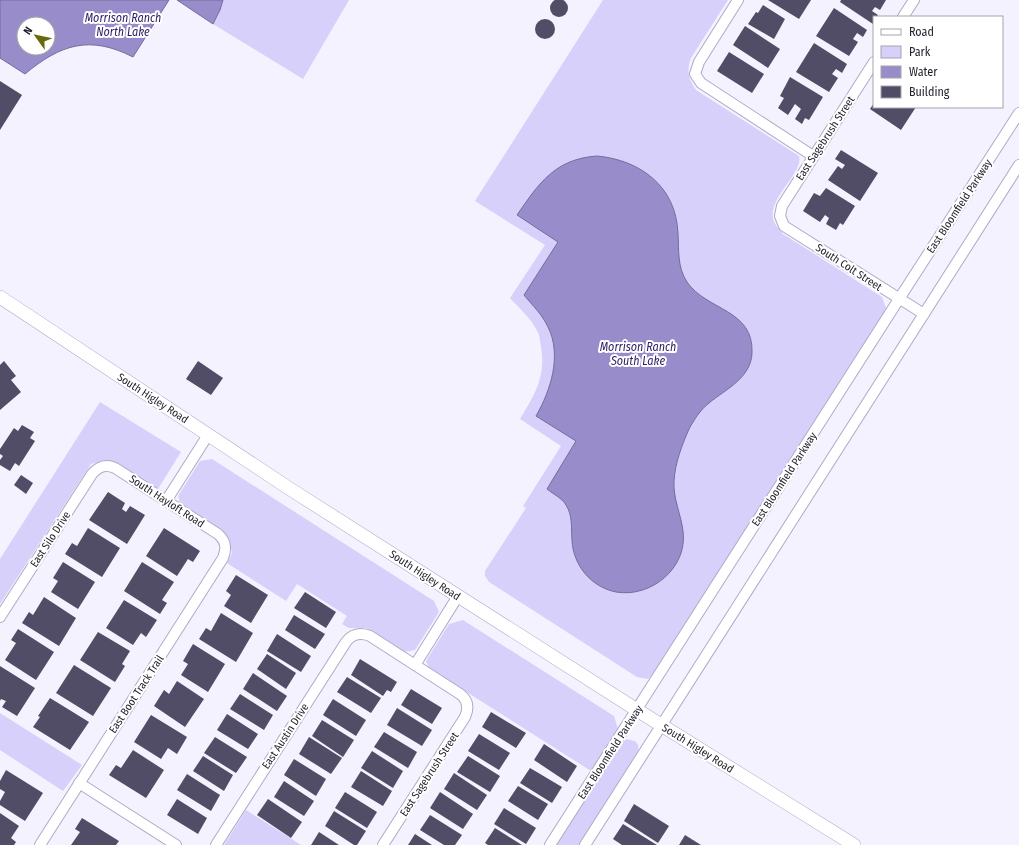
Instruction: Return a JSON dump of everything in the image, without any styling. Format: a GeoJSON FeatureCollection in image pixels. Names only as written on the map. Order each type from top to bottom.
{"type":"FeatureCollection","features":[{"type":"Feature","properties":{"kind":"main road","name":"South Higley Road"},"geometry":{"type":"LineString","coordinates":[[0,298],[208,435],[840,841],[854,845]]}},
{"type":"Feature","properties":{"kind":"street"},"geometry":{"type":"LineString","coordinates":[[738,0],[699,62],[695,74],[701,83],[813,156]]}},
{"type":"Feature","properties":{"kind":"street"},"geometry":{"type":"LineString","coordinates":[[904,16],[914,0]]}},
{"type":"Feature","properties":{"kind":"street","name":"East Sagebrush Street"},"geometry":{"type":"LineString","coordinates":[[780,216],[782,206],[873,64]]}},
{"type":"Feature","properties":{"kind":"street","name":"East Bloomfield Parkway"},"geometry":{"type":"LineString","coordinates":[[550,845],[1019,113]]}},
{"type":"Feature","properties":{"kind":"street"},"geometry":{"type":"LineString","coordinates":[[585,845],[1019,165]]}},
{"type":"Feature","properties":{"kind":"street","name":"South Colt Street"},"geometry":{"type":"LineString","coordinates":[[780,216],[784,226],[924,314]]}},
{"type":"Feature","properties":{"kind":"street"},"geometry":{"type":"LineString","coordinates":[[166,501],[208,435]]}},
{"type":"Feature","properties":{"kind":"street","name":"South Hayloft Road"},"geometry":{"type":"LineString","coordinates":[[105,466],[115,468],[218,534],[225,542]]}},
{"type":"Feature","properties":{"kind":"street","name":"East Silo Drive"},"geometry":{"type":"LineString","coordinates":[[0,617],[92,474],[100,467],[105,466]]}},
{"type":"Feature","properties":{"kind":"street","name":"East Boot Track Trail"},"geometry":{"type":"LineString","coordinates":[[40,845],[223,558],[225,553],[225,542]]}},
{"type":"Feature","properties":{"kind":"street"},"geometry":{"type":"LineString","coordinates":[[415,665],[458,596]]}},
{"type":"Feature","properties":{"kind":"street","name":"East Austin Drive"},"geometry":{"type":"LineString","coordinates":[[216,845],[349,638],[359,634],[370,636],[415,665]]}},
{"type":"Feature","properties":{"kind":"street","name":"East Sagebrush Street"},"geometry":{"type":"LineString","coordinates":[[383,845],[467,712],[466,702],[460,694],[415,665]]}},
{"type":"Feature","properties":{"kind":"street"},"geometry":{"type":"LineString","coordinates":[[79,783],[176,845]]}},
{"type":"Feature","properties":{"kind":"green space"},"geometry":{"type":"Polygon","coordinates":[[[223,0],[349,0],[303,79],[213,24],[223,0]]]}},
{"type":"Feature","properties":{"kind":"green space"},"geometry":{"type":"Polygon","coordinates":[[[603,0],[728,0],[691,58],[689,63],[689,75],[692,83],[696,90],[799,156],[799,162],[796,169],[781,193],[773,210],[773,218],[776,224],[783,234],[882,297],[886,308],[884,314],[654,673],[648,679],[637,677],[489,582],[485,576],[485,571],[526,508],[523,506],[561,446],[520,419],[538,385],[541,376],[542,358],[539,336],[533,324],[510,298],[545,245],[475,201],[603,0]]]}},
{"type":"Feature","properties":{"kind":"green space"},"geometry":{"type":"Polygon","coordinates":[[[100,402],[181,452],[158,489],[115,462],[102,461],[91,464],[0,604],[0,559],[100,402]]]}},
{"type":"Feature","properties":{"kind":"green space"},"geometry":{"type":"Polygon","coordinates":[[[212,459],[434,601],[439,612],[415,650],[404,652],[366,628],[349,628],[342,624],[347,616],[297,584],[286,601],[227,563],[232,553],[230,544],[225,534],[180,503],[178,496],[200,461],[212,459]]]}},
{"type":"Feature","properties":{"kind":"green space"},"geometry":{"type":"Polygon","coordinates":[[[463,620],[614,716],[618,729],[591,771],[429,668],[426,661],[449,624],[463,620]]]}},
{"type":"Feature","properties":{"kind":"green space"},"geometry":{"type":"Polygon","coordinates":[[[0,713],[82,765],[63,791],[0,750],[0,713]]]}},
{"type":"Feature","properties":{"kind":"green space"},"geometry":{"type":"Polygon","coordinates":[[[626,739],[635,741],[638,745],[639,753],[580,845],[556,845],[621,743],[626,739]]]}},
{"type":"Feature","properties":{"kind":"green space"},"geometry":{"type":"Polygon","coordinates":[[[246,810],[301,845],[224,845],[246,810]]]}},
{"type":"Feature","properties":{"kind":"water","name":"Morrison Ranch North Lake"},"geometry":{"type":"Polygon","coordinates":[[[0,0],[169,0],[133,57],[103,46],[89,45],[76,46],[56,54],[56,16],[16,16],[16,56],[51,56],[25,74],[0,58],[0,0]]]}},
{"type":"Feature","properties":{"kind":"water","name":"Morrison Ranch North Lake"},"geometry":{"type":"Polygon","coordinates":[[[177,0],[223,0],[213,24],[177,0]]]}},
{"type":"Feature","properties":{"kind":"water","name":"Morrison Ranch South Lake"},"geometry":{"type":"Polygon","coordinates":[[[597,156],[628,163],[653,178],[663,189],[671,202],[676,216],[680,264],[687,282],[696,292],[738,319],[746,327],[751,339],[751,362],[747,369],[730,388],[706,406],[698,415],[689,429],[681,448],[677,461],[674,481],[675,494],[683,531],[683,544],[680,557],[664,578],[654,585],[629,593],[616,592],[607,589],[591,580],[585,574],[573,549],[570,513],[562,500],[547,489],[576,441],[536,416],[550,384],[553,372],[554,349],[552,338],[546,322],[524,295],[558,242],[517,215],[541,183],[559,168],[582,158],[597,156]]]}},
{"type":"Feature","properties":{"kind":"building"},"geometry":{"type":"Polygon","coordinates":[[[555,-1],[563,-1],[568,4],[566,15],[563,17],[555,17],[550,12],[550,4],[555,-1]]]}},
{"type":"Feature","properties":{"kind":"building"},"geometry":{"type":"Polygon","coordinates":[[[768,0],[811,0],[799,19],[768,0]]]}},
{"type":"Feature","properties":{"kind":"building"},"geometry":{"type":"Polygon","coordinates":[[[841,0],[886,0],[880,10],[875,7],[872,11],[878,15],[873,16],[873,24],[840,2],[841,0]]]}},
{"type":"Feature","properties":{"kind":"building"},"geometry":{"type":"Polygon","coordinates":[[[763,5],[785,19],[774,39],[748,24],[763,5]]]}},
{"type":"Feature","properties":{"kind":"building"},"geometry":{"type":"Polygon","coordinates":[[[834,8],[867,30],[863,37],[857,33],[853,39],[858,42],[849,56],[816,36],[834,8]]]}},
{"type":"Feature","properties":{"kind":"building"},"geometry":{"type":"Polygon","coordinates":[[[545,19],[552,22],[555,29],[552,36],[545,39],[538,36],[535,29],[538,22],[545,19]]]}},
{"type":"Feature","properties":{"kind":"building"},"geometry":{"type":"Polygon","coordinates":[[[745,26],[780,49],[768,68],[733,45],[745,26]]]}},
{"type":"Feature","properties":{"kind":"building"},"geometry":{"type":"Polygon","coordinates":[[[814,43],[847,64],[842,73],[836,69],[832,74],[838,78],[829,92],[796,72],[814,43]]]}},
{"type":"Feature","properties":{"kind":"building"},"geometry":{"type":"Polygon","coordinates":[[[729,52],[764,74],[752,93],[717,71],[729,52]]]}},
{"type":"Feature","properties":{"kind":"building"},"geometry":{"type":"Polygon","coordinates":[[[790,77],[823,97],[809,120],[805,118],[802,124],[795,119],[801,109],[795,104],[788,115],[778,108],[784,98],[780,96],[790,77]]]}},
{"type":"Feature","properties":{"kind":"building"},"geometry":{"type":"Polygon","coordinates":[[[0,81],[22,95],[0,130],[0,81]]]}},
{"type":"Feature","properties":{"kind":"building"},"geometry":{"type":"Polygon","coordinates":[[[873,104],[873,108],[915,108],[901,130],[870,109],[873,104]]]}},
{"type":"Feature","properties":{"kind":"building"},"geometry":{"type":"Polygon","coordinates":[[[841,150],[878,173],[860,201],[828,180],[838,166],[842,169],[845,165],[835,159],[841,150]]]}},
{"type":"Feature","properties":{"kind":"building"},"geometry":{"type":"Polygon","coordinates":[[[826,188],[855,206],[843,225],[840,223],[836,230],[826,224],[829,218],[825,215],[820,222],[803,211],[814,193],[820,196],[826,188]]]}},
{"type":"Feature","properties":{"kind":"building"},"geometry":{"type":"Polygon","coordinates":[[[4,361],[16,376],[11,380],[21,392],[0,410],[0,365],[4,361]]]}},
{"type":"Feature","properties":{"kind":"building"},"geometry":{"type":"Polygon","coordinates":[[[198,361],[223,378],[211,395],[186,379],[198,361]]]}},
{"type":"Feature","properties":{"kind":"building"},"geometry":{"type":"Polygon","coordinates":[[[22,425],[34,432],[30,438],[35,441],[19,466],[15,463],[10,471],[0,465],[0,460],[3,456],[0,454],[0,449],[14,428],[18,431],[22,425]]]}},
{"type":"Feature","properties":{"kind":"building"},"geometry":{"type":"Polygon","coordinates":[[[21,475],[33,483],[26,494],[14,485],[21,475]]]}},
{"type":"Feature","properties":{"kind":"building"},"geometry":{"type":"Polygon","coordinates":[[[108,492],[125,503],[122,509],[126,512],[130,506],[145,515],[127,544],[89,520],[108,492]]]}},
{"type":"Feature","properties":{"kind":"building"},"geometry":{"type":"Polygon","coordinates":[[[88,528],[120,548],[102,577],[65,554],[72,543],[77,546],[88,528]]]}},
{"type":"Feature","properties":{"kind":"building"},"geometry":{"type":"Polygon","coordinates":[[[164,528],[200,551],[193,562],[188,559],[177,576],[146,556],[164,528]]]}},
{"type":"Feature","properties":{"kind":"building"},"geometry":{"type":"Polygon","coordinates":[[[63,562],[95,582],[78,609],[51,592],[58,581],[53,578],[63,562]]]}},
{"type":"Feature","properties":{"kind":"building"},"geometry":{"type":"Polygon","coordinates":[[[142,562],[174,582],[162,600],[167,603],[160,614],[124,591],[142,562]]]}},
{"type":"Feature","properties":{"kind":"building"},"geometry":{"type":"Polygon","coordinates":[[[236,575],[268,595],[251,623],[224,606],[231,595],[226,591],[236,575]]]}},
{"type":"Feature","properties":{"kind":"building"},"geometry":{"type":"Polygon","coordinates":[[[305,592],[336,612],[326,628],[294,608],[305,592]]]}},
{"type":"Feature","properties":{"kind":"building"},"geometry":{"type":"Polygon","coordinates":[[[44,597],[76,618],[59,646],[22,623],[29,612],[33,615],[44,597]]]}},
{"type":"Feature","properties":{"kind":"building"},"geometry":{"type":"Polygon","coordinates":[[[124,600],[157,620],[146,637],[141,633],[133,645],[106,628],[124,600]]]}},
{"type":"Feature","properties":{"kind":"building"},"geometry":{"type":"Polygon","coordinates":[[[221,613],[253,633],[236,662],[199,639],[206,628],[211,631],[221,613]]]}},
{"type":"Feature","properties":{"kind":"building"},"geometry":{"type":"Polygon","coordinates":[[[294,615],[325,634],[315,649],[285,630],[294,615]]]}},
{"type":"Feature","properties":{"kind":"building"},"geometry":{"type":"Polygon","coordinates":[[[18,629],[54,652],[36,680],[5,660],[16,643],[11,640],[18,629]]]}},
{"type":"Feature","properties":{"kind":"building"},"geometry":{"type":"Polygon","coordinates":[[[98,632],[130,651],[122,664],[125,666],[115,682],[80,660],[98,632]]]}},
{"type":"Feature","properties":{"kind":"building"},"geometry":{"type":"Polygon","coordinates":[[[277,634],[311,656],[301,672],[267,651],[277,634]]]}},
{"type":"Feature","properties":{"kind":"building"},"geometry":{"type":"Polygon","coordinates":[[[193,644],[225,664],[208,692],[181,675],[188,664],[183,661],[193,644]]]}},
{"type":"Feature","properties":{"kind":"building"},"geometry":{"type":"Polygon","coordinates":[[[267,654],[296,673],[286,689],[257,669],[267,654]]]}},
{"type":"Feature","properties":{"kind":"building"},"geometry":{"type":"Polygon","coordinates":[[[360,659],[397,682],[391,692],[387,690],[383,696],[351,675],[360,659]]]}},
{"type":"Feature","properties":{"kind":"building"},"geometry":{"type":"Polygon","coordinates":[[[74,665],[111,688],[93,716],[56,693],[74,665]]]}},
{"type":"Feature","properties":{"kind":"building"},"geometry":{"type":"Polygon","coordinates":[[[0,666],[35,688],[17,716],[2,707],[6,701],[1,699],[0,701],[0,666]]]}},
{"type":"Feature","properties":{"kind":"building"},"geometry":{"type":"Polygon","coordinates":[[[253,673],[287,696],[277,711],[243,689],[253,673]]]}},
{"type":"Feature","properties":{"kind":"building"},"geometry":{"type":"Polygon","coordinates":[[[347,677],[381,698],[371,713],[337,692],[347,677]]]}},
{"type":"Feature","properties":{"kind":"building"},"geometry":{"type":"Polygon","coordinates":[[[177,681],[204,699],[185,727],[154,706],[164,690],[169,694],[177,681]]]}},
{"type":"Feature","properties":{"kind":"building"},"geometry":{"type":"Polygon","coordinates":[[[411,689],[442,708],[432,724],[401,705],[411,689]]]}},
{"type":"Feature","properties":{"kind":"building"},"geometry":{"type":"Polygon","coordinates":[[[240,694],[273,715],[264,730],[230,709],[240,694]]]}},
{"type":"Feature","properties":{"kind":"building"},"geometry":{"type":"Polygon","coordinates":[[[50,698],[89,722],[70,750],[33,727],[40,717],[38,716],[50,698]]]}},
{"type":"Feature","properties":{"kind":"building"},"geometry":{"type":"Polygon","coordinates":[[[333,699],[366,720],[356,736],[323,715],[333,699]]]}},
{"type":"Feature","properties":{"kind":"building"},"geometry":{"type":"Polygon","coordinates":[[[397,708],[432,730],[422,746],[387,725],[397,708]]]}},
{"type":"Feature","properties":{"kind":"building"},"geometry":{"type":"Polygon","coordinates":[[[491,712],[526,733],[516,748],[482,727],[491,712]]]}},
{"type":"Feature","properties":{"kind":"building"},"geometry":{"type":"Polygon","coordinates":[[[227,714],[258,734],[248,749],[217,730],[227,714]]]}},
{"type":"Feature","properties":{"kind":"building"},"geometry":{"type":"Polygon","coordinates":[[[151,715],[187,737],[177,754],[168,748],[161,759],[134,742],[151,715]]]}},
{"type":"Feature","properties":{"kind":"building"},"geometry":{"type":"Polygon","coordinates":[[[322,720],[354,740],[343,757],[312,736],[322,720]]]}},
{"type":"Feature","properties":{"kind":"building"},"geometry":{"type":"Polygon","coordinates":[[[384,732],[417,752],[408,768],[374,747],[384,732]]]}},
{"type":"Feature","properties":{"kind":"building"},"geometry":{"type":"Polygon","coordinates":[[[479,734],[510,753],[499,770],[468,751],[479,734]]]}},
{"type":"Feature","properties":{"kind":"building"},"geometry":{"type":"Polygon","coordinates":[[[215,737],[247,757],[236,773],[204,753],[215,737]]]}},
{"type":"Feature","properties":{"kind":"building"},"geometry":{"type":"Polygon","coordinates":[[[309,737],[342,758],[331,774],[299,754],[309,737]]]}},
{"type":"Feature","properties":{"kind":"building"},"geometry":{"type":"Polygon","coordinates":[[[544,744],[577,766],[567,782],[534,760],[544,744]]]}},
{"type":"Feature","properties":{"kind":"building"},"geometry":{"type":"Polygon","coordinates":[[[133,750],[164,770],[146,798],[109,775],[116,765],[121,768],[133,750]]]}},
{"type":"Feature","properties":{"kind":"building"},"geometry":{"type":"Polygon","coordinates":[[[372,751],[403,771],[393,788],[361,768],[372,751]]]}},
{"type":"Feature","properties":{"kind":"building"},"geometry":{"type":"Polygon","coordinates":[[[203,756],[233,775],[224,791],[193,771],[203,756]]]}},
{"type":"Feature","properties":{"kind":"building"},"geometry":{"type":"Polygon","coordinates":[[[468,756],[500,776],[490,792],[457,772],[468,756]]]}},
{"type":"Feature","properties":{"kind":"building"},"geometry":{"type":"Polygon","coordinates":[[[294,759],[326,779],[316,796],[284,775],[294,759]]]}},
{"type":"Feature","properties":{"kind":"building"},"geometry":{"type":"Polygon","coordinates":[[[530,768],[562,787],[552,803],[520,783],[530,768]]]}},
{"type":"Feature","properties":{"kind":"building"},"geometry":{"type":"Polygon","coordinates":[[[6,770],[43,793],[25,821],[0,805],[0,801],[5,792],[0,789],[0,781],[6,770]]]}},
{"type":"Feature","properties":{"kind":"building"},"geometry":{"type":"Polygon","coordinates":[[[361,771],[392,791],[383,806],[351,787],[361,771]]]}},
{"type":"Feature","properties":{"kind":"building"},"geometry":{"type":"Polygon","coordinates":[[[454,773],[487,795],[477,810],[444,789],[454,773]]]}},
{"type":"Feature","properties":{"kind":"building"},"geometry":{"type":"Polygon","coordinates":[[[187,774],[220,795],[211,811],[177,790],[187,774]]]}},
{"type":"Feature","properties":{"kind":"building"},"geometry":{"type":"Polygon","coordinates":[[[284,781],[314,801],[304,816],[274,797],[284,781]]]}},
{"type":"Feature","properties":{"kind":"building"},"geometry":{"type":"Polygon","coordinates":[[[518,786],[548,804],[538,820],[508,801],[518,786]]]}},
{"type":"Feature","properties":{"kind":"building"},"geometry":{"type":"Polygon","coordinates":[[[345,792],[377,812],[367,828],[335,808],[345,792]]]}},
{"type":"Feature","properties":{"kind":"building"},"geometry":{"type":"Polygon","coordinates":[[[440,792],[473,814],[463,829],[430,808],[440,792]]]}},
{"type":"Feature","properties":{"kind":"building"},"geometry":{"type":"Polygon","coordinates":[[[177,799],[207,818],[198,834],[167,815],[177,799]]]}},
{"type":"Feature","properties":{"kind":"building"},"geometry":{"type":"Polygon","coordinates":[[[268,799],[302,822],[291,838],[257,815],[268,799]]]}},
{"type":"Feature","properties":{"kind":"building"},"geometry":{"type":"Polygon","coordinates":[[[634,804],[669,826],[658,843],[624,821],[634,804]]]}},
{"type":"Feature","properties":{"kind":"building"},"geometry":{"type":"Polygon","coordinates":[[[504,808],[536,828],[526,844],[494,824],[504,808]]]}},
{"type":"Feature","properties":{"kind":"building"},"geometry":{"type":"Polygon","coordinates":[[[334,811],[366,831],[357,845],[354,845],[325,826],[334,811]]]}},
{"type":"Feature","properties":{"kind":"building"},"geometry":{"type":"Polygon","coordinates":[[[0,813],[19,826],[11,838],[16,842],[14,845],[0,845],[0,813]]]}},
{"type":"Feature","properties":{"kind":"building"},"geometry":{"type":"Polygon","coordinates":[[[430,815],[462,835],[455,845],[444,845],[420,830],[430,815]]]}},
{"type":"Feature","properties":{"kind":"building"},"geometry":{"type":"Polygon","coordinates":[[[82,818],[119,841],[116,845],[71,845],[80,832],[75,829],[82,818]]]}},
{"type":"Feature","properties":{"kind":"building"},"geometry":{"type":"Polygon","coordinates":[[[623,824],[657,845],[622,845],[613,839],[623,824]]]}},
{"type":"Feature","properties":{"kind":"building"},"geometry":{"type":"Polygon","coordinates":[[[495,828],[522,845],[488,845],[485,843],[495,828]]]}},
{"type":"Feature","properties":{"kind":"building"},"geometry":{"type":"Polygon","coordinates":[[[319,832],[339,845],[311,845],[319,832]]]}},
{"type":"Feature","properties":{"kind":"building"},"geometry":{"type":"Polygon","coordinates":[[[415,834],[432,845],[408,845],[415,834]]]}},
{"type":"Feature","properties":{"kind":"building"},"geometry":{"type":"Polygon","coordinates":[[[685,835],[701,845],[679,845],[685,835]]]}}]}
